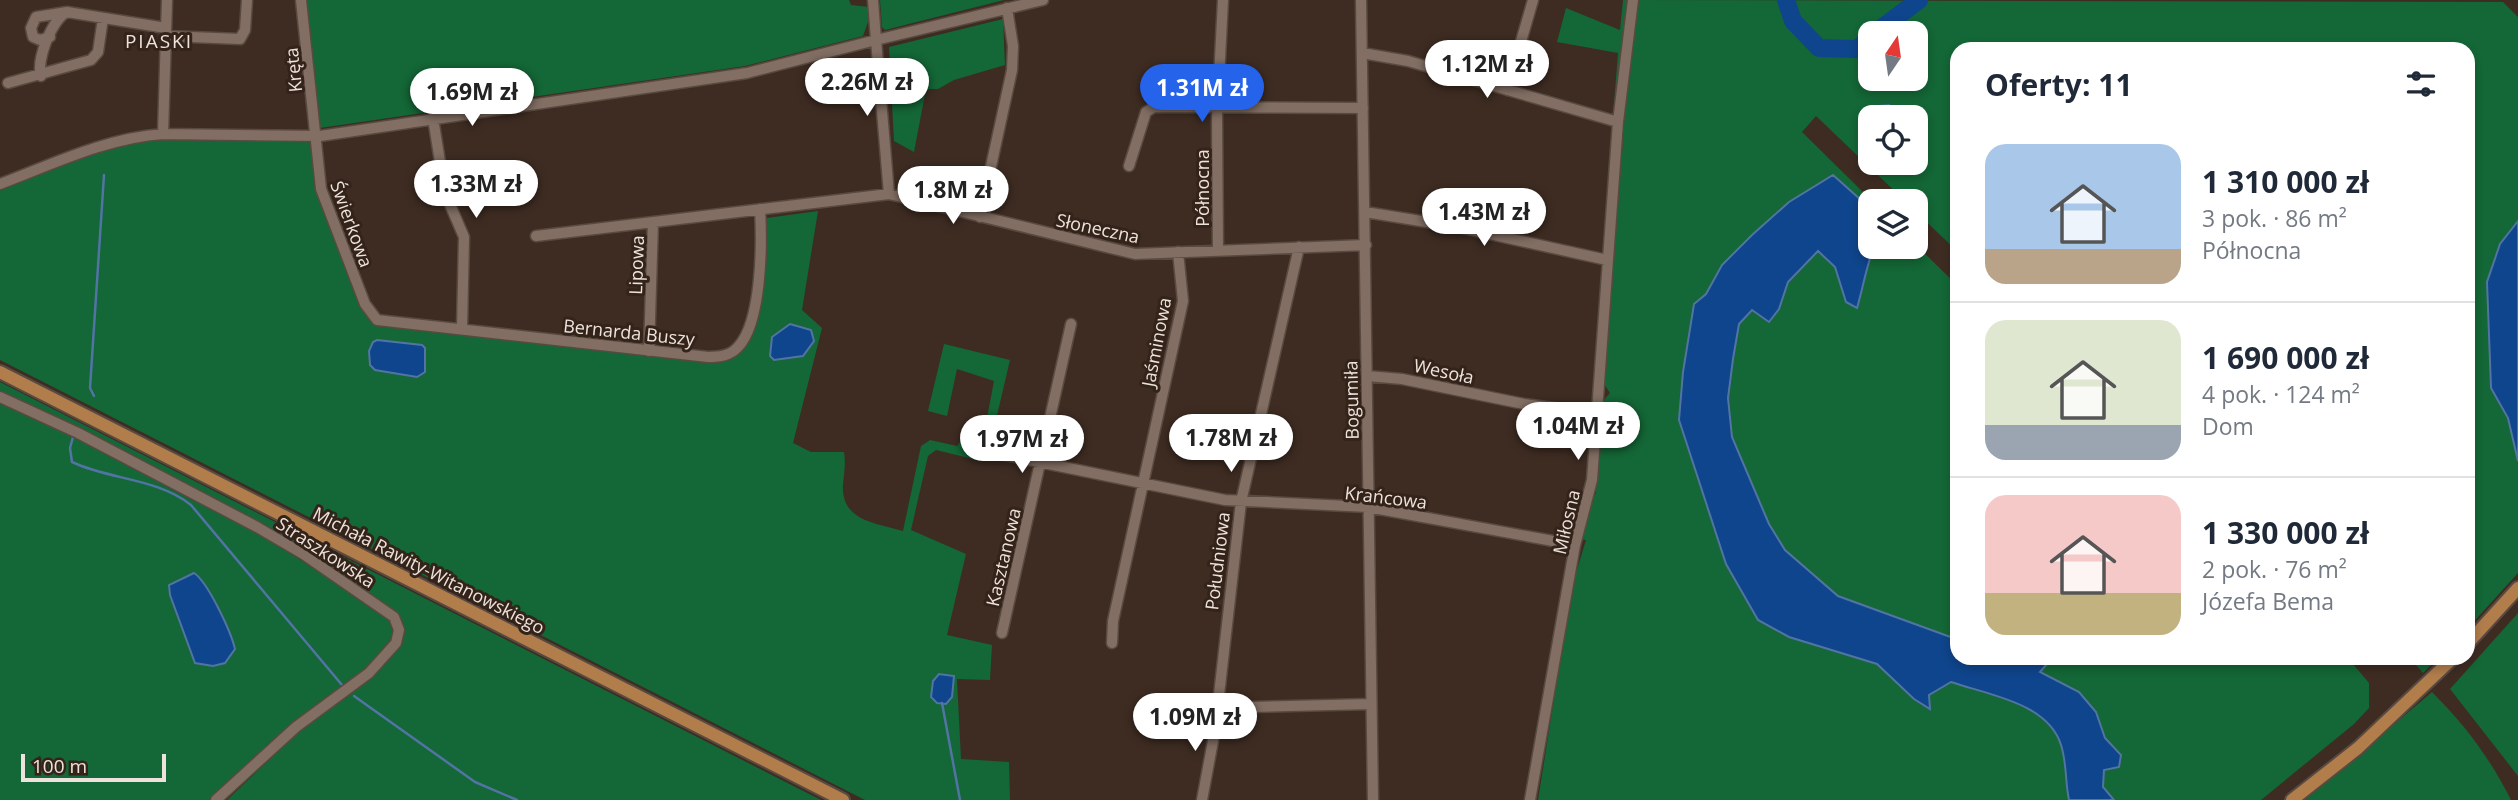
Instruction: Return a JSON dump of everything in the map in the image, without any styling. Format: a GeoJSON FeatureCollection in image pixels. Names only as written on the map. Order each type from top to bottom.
{"type":"FeatureCollection","features":[{"type":"Feature","properties":{"kind":"main road","name":"Michała Rawity-Witanowskiego"},"geometry":{"type":"LineString","coordinates":[[0,372],[843,800]]}},
{"type":"Feature","properties":{"kind":"main road"},"geometry":{"type":"LineString","coordinates":[[2475,635],[2518,588]]}},
{"type":"Feature","properties":{"kind":"main road"},"geometry":{"type":"LineString","coordinates":[[2292,800],[2399,711],[2447,665]]}},
{"type":"Feature","properties":{"kind":"street"},"geometry":{"type":"LineString","coordinates":[[163,134],[167,0]]}},
{"type":"Feature","properties":{"kind":"street"},"geometry":{"type":"LineString","coordinates":[[50,37],[40,40],[33,37],[33,21],[41,14],[67,12],[166,32],[240,39],[245,30],[247,0]]}},
{"type":"Feature","properties":{"kind":"street","name":"Kręta"},"geometry":{"type":"LineString","coordinates":[[301,0],[316,136]]}},
{"type":"Feature","properties":{"kind":"street"},"geometry":{"type":"LineString","coordinates":[[873,0],[889,194]]}},
{"type":"Feature","properties":{"kind":"street"},"geometry":{"type":"LineString","coordinates":[[0,184],[108,143],[163,134],[316,136],[747,73],[1043,0]]}},
{"type":"Feature","properties":{"kind":"street","name":"Północna"},"geometry":{"type":"LineString","coordinates":[[1218,249],[1218,107],[1223,0]]}},
{"type":"Feature","properties":{"kind":"street","name":"Bogumiła"},"geometry":{"type":"LineString","coordinates":[[1361,0],[1373,800]]}},
{"type":"Feature","properties":{"kind":"street"},"geometry":{"type":"LineString","coordinates":[[1507,90],[1533,0]]}},
{"type":"Feature","properties":{"kind":"street","name":"Miłosna"},"geometry":{"type":"LineString","coordinates":[[1530,800],[1575,545],[1592,480],[1606,260],[1618,122],[1633,0]]}},
{"type":"Feature","properties":{"kind":"street"},"geometry":{"type":"LineString","coordinates":[[980,217],[1012,70],[1013,46],[1007,8]]}},
{"type":"Feature","properties":{"kind":"street"},"geometry":{"type":"LineString","coordinates":[[41,76],[40,63],[50,37],[58,19],[67,12]]}},
{"type":"Feature","properties":{"kind":"street"},"geometry":{"type":"LineString","coordinates":[[8,83],[41,76],[94,57],[103,18]]}},
{"type":"Feature","properties":{"kind":"street"},"geometry":{"type":"LineString","coordinates":[[1362,53],[1408,61],[1618,122]]}},
{"type":"Feature","properties":{"kind":"street"},"geometry":{"type":"LineString","coordinates":[[1129,166],[1149,108],[1363,108]]}},
{"type":"Feature","properties":{"kind":"street"},"geometry":{"type":"LineString","coordinates":[[433,118],[445,193],[464,237],[462,329]]}},
{"type":"Feature","properties":{"kind":"street","name":"Świerkowa"},"geometry":{"type":"LineString","coordinates":[[316,136],[318,174],[328,212],[374,318]]}},
{"type":"Feature","properties":{"kind":"street","name":"Słoneczna"},"geometry":{"type":"LineString","coordinates":[[536,236],[889,194],[1135,254],[1366,245]]}},
{"type":"Feature","properties":{"kind":"street","name":"Bernarda Buszy"},"geometry":{"type":"LineString","coordinates":[[374,318],[385,322],[649,351],[716,356],[728,354],[739,346],[754,310],[760,209]]}},
{"type":"Feature","properties":{"kind":"street"},"geometry":{"type":"LineString","coordinates":[[1365,212],[1458,227],[1606,260]]}},
{"type":"Feature","properties":{"kind":"street","name":"Lipowa"},"geometry":{"type":"LineString","coordinates":[[649,351],[653,222]]}},
{"type":"Feature","properties":{"kind":"street","name":"Południowa"},"geometry":{"type":"LineString","coordinates":[[1202,800],[1241,502],[1299,247]]}},
{"type":"Feature","properties":{"kind":"street","name":"Jaśminowa"},"geometry":{"type":"LineString","coordinates":[[1112,643],[1113,621],[1141,483],[1183,301],[1178,252]]}},
{"type":"Feature","properties":{"kind":"street","name":"Kasztanowa"},"geometry":{"type":"LineString","coordinates":[[1002,634],[1071,324]]}},
{"type":"Feature","properties":{"kind":"street","name":"Wesoła"},"geometry":{"type":"LineString","coordinates":[[1367,376],[1402,379],[1524,404],[1597,414]]}},
{"type":"Feature","properties":{"kind":"street","name":"Straszkowska"},"geometry":{"type":"LineString","coordinates":[[0,397],[78,433],[257,527],[303,554],[394,617],[399,630],[396,643],[369,673],[296,727],[216,800]]}},
{"type":"Feature","properties":{"kind":"street","name":"Krańcowa"},"geometry":{"type":"LineString","coordinates":[[985,451],[1241,502],[1368,507],[1575,545]]}},
{"type":"Feature","properties":{"kind":"street"},"geometry":{"type":"LineString","coordinates":[[1216,708],[1371,704]]}},
{"type":"Feature","properties":{"kind":"green space"},"geometry":{"type":"Polygon","coordinates":[[[306,0],[849,0],[851,5],[869,7],[869,19],[863,36],[745,66],[320,128],[306,0]]]}},
{"type":"Feature","properties":{"kind":"green space"},"geometry":{"type":"Polygon","coordinates":[[[880,0],[1004,0],[885,30],[882,27],[880,0]]]}},
{"type":"Feature","properties":{"kind":"green space"},"geometry":{"type":"Polygon","coordinates":[[[1623,0],[1631,0],[1613,116],[1618,53],[1557,42],[1566,8],[1620,30],[1623,0]]]}},
{"type":"Feature","properties":{"kind":"green space"},"geometry":{"type":"Polygon","coordinates":[[[1633,0],[2503,2],[2518,17],[2518,573],[2475,620],[2475,42],[1950,42],[1950,244],[1928,223],[1928,189],[1892,189],[1878,175],[1928,175],[1928,105],[1858,105],[1858,156],[1816,116],[1802,132],[1860,189],[1858,197],[1833,175],[1789,202],[1722,265],[1706,294],[1694,304],[1683,372],[1679,420],[1695,467],[1840,651],[1877,664],[1914,699],[1930,708],[1929,695],[1951,682],[2015,702],[2044,719],[2054,730],[2061,745],[2069,800],[1538,800],[1572,586],[1586,540],[1570,537],[1580,497],[1593,498],[1596,493],[1597,456],[1603,440],[1603,401],[1610,393],[1603,382],[1624,127],[1618,122],[1633,0]]]}},
{"type":"Feature","properties":{"kind":"green space"},"geometry":{"type":"Polygon","coordinates":[[[1003,19],[1005,65],[954,80],[938,89],[926,89],[914,152],[894,141],[889,47],[1003,19]]]}},
{"type":"Feature","properties":{"kind":"green space"},"geometry":{"type":"Polygon","coordinates":[[[175,138],[311,140],[315,178],[324,213],[371,320],[729,357],[758,312],[767,218],[818,211],[802,310],[822,328],[793,443],[811,452],[844,452],[843,485],[848,506],[862,518],[903,531],[921,446],[930,440],[957,446],[960,442],[983,455],[981,461],[936,450],[928,456],[911,530],[966,554],[947,635],[992,645],[990,680],[957,679],[961,759],[1009,762],[1010,800],[865,800],[0,360],[0,188],[119,144],[175,138]]]}},
{"type":"Feature","properties":{"kind":"green space"},"geometry":{"type":"Polygon","coordinates":[[[1818,251],[1835,267],[1846,302],[1856,308],[1870,259],[1928,259],[1928,257],[1950,278],[1950,637],[1838,596],[1785,550],[1769,524],[1732,437],[1728,398],[1733,359],[1739,324],[1752,310],[1768,322],[1779,309],[1788,282],[1818,251]]]}},
{"type":"Feature","properties":{"kind":"green space"},"geometry":{"type":"Polygon","coordinates":[[[944,344],[1010,360],[991,441],[998,443],[995,448],[982,444],[994,381],[957,369],[947,416],[928,411],[944,344]]]}},
{"type":"Feature","properties":{"kind":"green space"},"geometry":{"type":"Polygon","coordinates":[[[0,382],[821,800],[227,800],[290,740],[220,800],[0,800],[0,401],[102,449],[202,502],[299,559],[393,621],[393,638],[376,660],[397,642],[402,626],[337,574],[79,431],[0,392],[0,382]]]}},
{"type":"Feature","properties":{"kind":"green space"},"geometry":{"type":"Polygon","coordinates":[[[2518,613],[2518,776],[2450,689],[2471,665],[2475,665],[2475,661],[2518,613]]]}},
{"type":"Feature","properties":{"kind":"green space"},"geometry":{"type":"Polygon","coordinates":[[[2046,665],[2354,665],[2369,683],[2369,708],[2354,724],[2261,800],[2114,800],[2102,787],[2104,770],[2119,767],[2121,755],[2105,738],[2096,712],[2079,692],[2040,672],[2046,665]]]}},
{"type":"Feature","properties":{"kind":"green space"},"geometry":{"type":"Polygon","coordinates":[[[2416,665],[2431,665],[2423,673],[2416,665]]]}},
{"type":"Feature","properties":{"kind":"green space"},"geometry":{"type":"Polygon","coordinates":[[[2432,692],[2476,743],[2511,800],[2305,800],[2432,692]]]}},
{"type":"Feature","properties":{"kind":"water"},"geometry":{"type":"Polygon","coordinates":[[[1833,175],[1858,197],[1858,259],[1870,259],[1857,308],[1846,302],[1835,267],[1818,251],[1788,282],[1779,309],[1769,322],[1752,310],[1739,324],[1728,398],[1732,437],[1769,524],[1785,550],[1838,596],[1950,637],[1950,665],[2046,665],[2040,672],[2079,692],[2096,712],[2105,738],[2121,755],[2119,767],[2104,770],[2103,787],[2114,800],[2069,800],[2061,745],[2044,719],[2031,710],[1951,682],[1929,695],[1930,709],[1914,699],[1877,664],[1789,637],[1758,620],[1726,564],[1679,420],[1683,372],[1694,304],[1706,294],[1722,265],[1789,202],[1833,175]]]}},
{"type":"Feature","properties":{"kind":"water"},"geometry":{"type":"Polygon","coordinates":[[[2518,221],[2518,461],[2508,418],[2491,388],[2487,282],[2500,244],[2518,221]]]}},
{"type":"Feature","properties":{"kind":"water"},"geometry":{"type":"Polygon","coordinates":[[[790,324],[811,330],[814,341],[803,356],[774,360],[770,356],[772,337],[790,324]]]}},
{"type":"Feature","properties":{"kind":"water"},"geometry":{"type":"Polygon","coordinates":[[[377,340],[422,345],[425,348],[425,372],[417,377],[375,370],[370,365],[369,351],[377,340]]]}},
{"type":"Feature","properties":{"kind":"water"},"geometry":{"type":"Polygon","coordinates":[[[194,573],[212,597],[233,641],[235,649],[225,663],[213,666],[195,663],[170,595],[169,585],[194,573]]]}},
{"type":"Feature","properties":{"kind":"water"},"geometry":{"type":"Polygon","coordinates":[[[939,674],[954,676],[952,697],[946,704],[937,703],[931,697],[933,681],[939,674]]]}},
{"type":"Feature","properties":{"kind":"waterway"},"geometry":{"type":"LineString","coordinates":[[1786,0],[1793,21],[1819,48],[1858,48]]}},
{"type":"Feature","properties":{"kind":"waterway"},"geometry":{"type":"LineString","coordinates":[[1891,21],[1919,0]]}},
{"type":"Feature","properties":{"kind":"waterway"},"geometry":{"type":"LineString","coordinates":[[94,396],[90,388],[104,175]]}},
{"type":"Feature","properties":{"kind":"waterway"},"geometry":{"type":"LineString","coordinates":[[73,437],[70,448],[72,462],[163,489],[191,505],[342,685]]}},
{"type":"Feature","properties":{"kind":"waterway"},"geometry":{"type":"LineString","coordinates":[[354,696],[475,782],[517,800]]}},
{"type":"Feature","properties":{"kind":"waterway"},"geometry":{"type":"LineString","coordinates":[[942,703],[960,800]]}},
{"type":"Feature","properties":{"kind":"district","name":"PIASKI"},"geometry":{"type":"Point","coordinates":[159,41]}}]}
